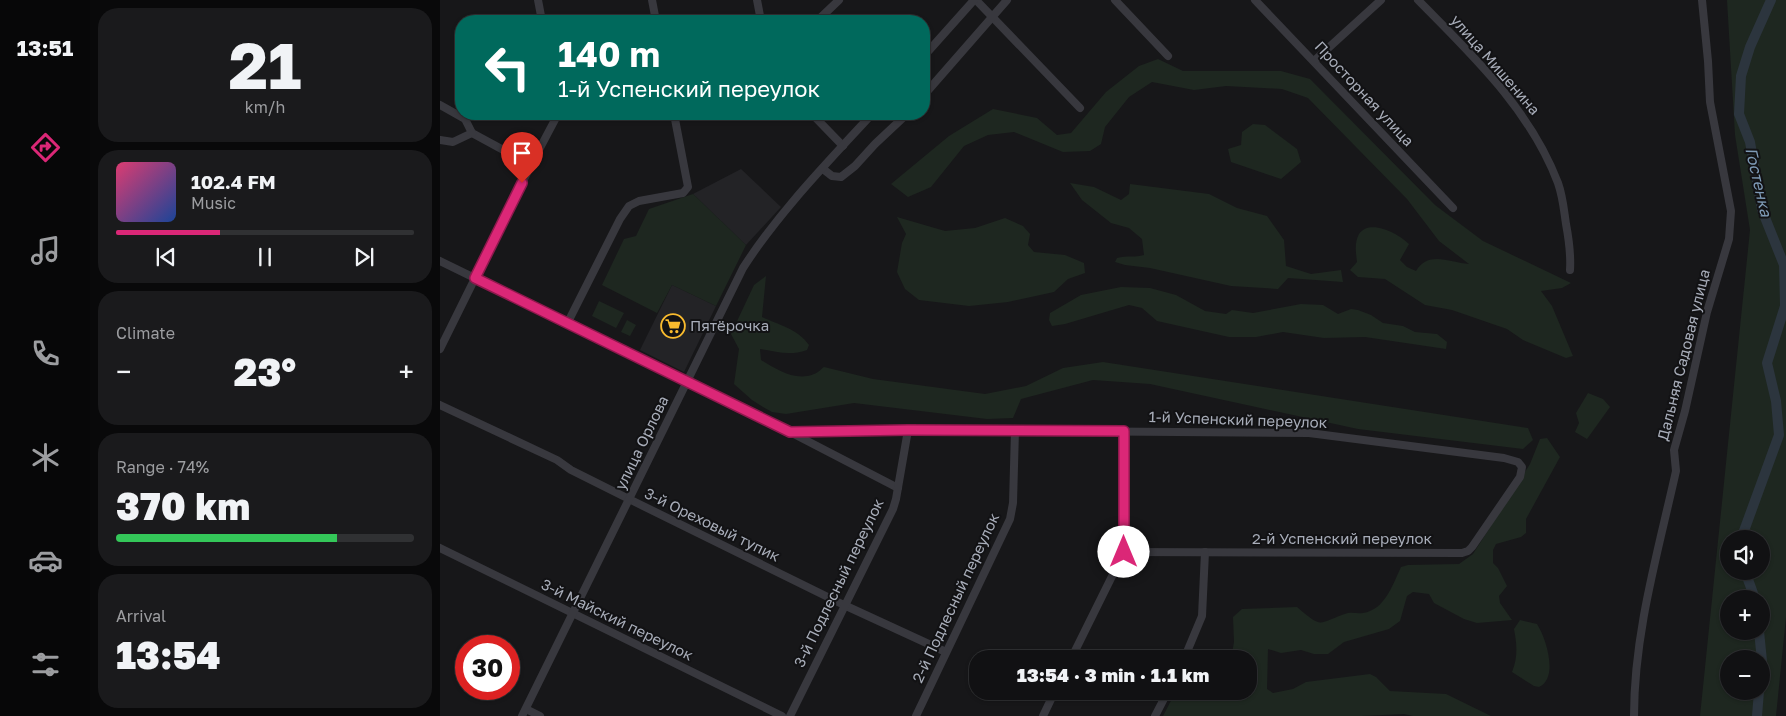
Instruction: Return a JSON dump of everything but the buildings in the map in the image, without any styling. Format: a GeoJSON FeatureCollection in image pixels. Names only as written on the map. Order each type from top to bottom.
{"type":"FeatureCollection","features":[{"type":"Feature","properties":{"kind":"street"},"geometry":{"type":"LineString","coordinates":[[538,0],[541,15]]}},
{"type":"Feature","properties":{"kind":"street"},"geometry":{"type":"LineString","coordinates":[[652,0],[655,15]]}},
{"type":"Feature","properties":{"kind":"street"},"geometry":{"type":"LineString","coordinates":[[757,0],[759,15]]}},
{"type":"Feature","properties":{"kind":"street"},"geometry":{"type":"LineString","coordinates":[[823,15],[839,0]]}},
{"type":"Feature","properties":{"kind":"street"},"geometry":{"type":"LineString","coordinates":[[930,49],[975,0],[1080,108]]}},
{"type":"Feature","properties":{"kind":"street"},"geometry":{"type":"LineString","coordinates":[[930,88],[1007,0]]}},
{"type":"Feature","properties":{"kind":"street"},"geometry":{"type":"LineString","coordinates":[[1115,0],[1168,56]]}},
{"type":"Feature","properties":{"kind":"street","name":"Просторная улица"},"geometry":{"type":"LineString","coordinates":[[1255,0],[1453,208]]}},
{"type":"Feature","properties":{"kind":"street"},"geometry":{"type":"LineString","coordinates":[[1314,62],[1381,0]]}},
{"type":"Feature","properties":{"kind":"street","name":"улица Мишенина"},"geometry":{"type":"LineString","coordinates":[[1418,0],[1484,68],[1534,132],[1547,158],[1562,198],[1571,256],[1570,270]]}},
{"type":"Feature","properties":{"kind":"street","name":"Дальняя Садовая улица"},"geometry":{"type":"LineString","coordinates":[[1634,716],[1634,688],[1640,635],[1676,471],[1674,450],[1685,411],[1707,312],[1729,239],[1731,211],[1710,102],[1702,0]]}},
{"type":"Feature","properties":{"kind":"street"},"geometry":{"type":"LineString","coordinates":[[440,105],[455,113]]}},
{"type":"Feature","properties":{"kind":"street"},"geometry":{"type":"LineString","coordinates":[[466,120],[472,133],[531,165]]}},
{"type":"Feature","properties":{"kind":"street"},"geometry":{"type":"LineString","coordinates":[[440,349],[555,120]]}},
{"type":"Feature","properties":{"kind":"street"},"geometry":{"type":"LineString","coordinates":[[567,324],[620,219],[629,206],[639,201],[683,193],[688,187],[675,120]]}},
{"type":"Feature","properties":{"kind":"street"},"geometry":{"type":"LineString","coordinates":[[818,120],[843,146]]}},
{"type":"Feature","properties":{"kind":"street","name":"улица Орлова"},"geometry":{"type":"LineString","coordinates":[[524,712],[739,276],[759,243],[867,120]]}},
{"type":"Feature","properties":{"kind":"street"},"geometry":{"type":"LineString","coordinates":[[823,169],[832,176],[842,177],[901,120]]}},
{"type":"Feature","properties":{"kind":"street"},"geometry":{"type":"LineString","coordinates":[[440,140],[452,142],[472,133]]}},
{"type":"Feature","properties":{"kind":"street","name":"1-й Успенский переулок"},"geometry":{"type":"LineString","coordinates":[[440,261],[790,432],[898,488]]}},
{"type":"Feature","properties":{"kind":"street","name":"3-й Ореховый тупик"},"geometry":{"type":"LineString","coordinates":[[440,406],[557,460],[571,470],[844,605],[946,652]]}},
{"type":"Feature","properties":{"kind":"street","name":"3-й Подлесный переулок"},"geometry":{"type":"LineString","coordinates":[[790,716],[892,508],[898,488],[908,430]]}},
{"type":"Feature","properties":{"kind":"street","name":"1-й Успенский переулок"},"geometry":{"type":"LineString","coordinates":[[790,432],[1015,430],[1309,433],[1504,458],[1518,462],[1522,467],[1520,477]]}},
{"type":"Feature","properties":{"kind":"street","name":"2-й Подлесный переулок"},"geometry":{"type":"LineString","coordinates":[[916,716],[1010,519],[1013,503],[1015,430]]}},
{"type":"Feature","properties":{"kind":"street"},"geometry":{"type":"LineString","coordinates":[[1075,650],[1124,552],[1124,431]]}},
{"type":"Feature","properties":{"kind":"street","name":"2-й Успенский переулок"},"geometry":{"type":"LineString","coordinates":[[1124,552],[1462,553],[1472,548],[1520,477]]}},
{"type":"Feature","properties":{"kind":"street","name":"3-й Майский переулок"},"geometry":{"type":"LineString","coordinates":[[440,548],[782,716]]}},
{"type":"Feature","properties":{"kind":"street"},"geometry":{"type":"LineString","coordinates":[[1188,650],[1202,616],[1205,552]]}},
{"type":"Feature","properties":{"kind":"street"},"geometry":{"type":"LineString","coordinates":[[1043,716],[1051,700]]}},
{"type":"Feature","properties":{"kind":"street"},"geometry":{"type":"LineString","coordinates":[[1155,716],[1163,700]]}},
{"type":"Feature","properties":{"kind":"street"},"geometry":{"type":"LineString","coordinates":[[524,712],[540,716]]}},
{"type":"Feature","properties":{"kind":"shaded area"},"geometry":{"type":"Polygon","coordinates":[[[1727,0],[1786,0],[1786,617],[1776,716],[1700,716],[1750,230],[1735,135],[1727,0]]]}},
{"type":"Feature","properties":{"kind":"shaded area"},"geometry":{"type":"Polygon","coordinates":[[[1158,59],[1183,71],[1281,71],[1310,79],[1435,205],[1483,241],[1571,283],[1562,288],[1541,291],[1552,306],[1573,356],[1566,358],[1523,340],[1507,329],[1452,310],[1425,305],[1385,279],[1358,277],[1350,270],[1357,262],[1357,237],[1364,229],[1370,227],[1377,227],[1392,232],[1409,244],[1400,260],[1407,267],[1416,271],[1421,265],[1433,259],[1469,264],[1439,241],[1407,199],[1308,98],[1282,89],[1226,86],[1194,90],[1152,82],[1129,97],[1105,127],[1101,144],[1090,151],[1063,152],[1014,132],[988,135],[964,146],[931,187],[908,197],[891,184],[949,136],[993,109],[1037,118],[1057,135],[1071,133],[1106,92],[1139,66],[1158,59]]]}},
{"type":"Feature","properties":{"kind":"shaded area"},"geometry":{"type":"Polygon","coordinates":[[[1253,124],[1265,125],[1297,149],[1301,162],[1281,179],[1231,162],[1228,149],[1241,145],[1242,132],[1253,124]]]}},
{"type":"Feature","properties":{"kind":"shaded area"},"geometry":{"type":"Polygon","coordinates":[[[741,169],[781,207],[746,245],[693,194],[741,169]]]}},
{"type":"Feature","properties":{"kind":"shaded area"},"geometry":{"type":"Polygon","coordinates":[[[1070,183],[1094,187],[1121,200],[1129,194],[1130,184],[1209,194],[1237,208],[1267,216],[1284,240],[1286,266],[1311,274],[1341,270],[1343,282],[1288,278],[1278,289],[1231,286],[1115,262],[1117,258],[1144,255],[1142,239],[1129,228],[1111,223],[1082,200],[1070,183]]]}},
{"type":"Feature","properties":{"kind":"shaded area"},"geometry":{"type":"Polygon","coordinates":[[[693,194],[746,245],[716,306],[672,285],[657,313],[602,285],[624,239],[636,236],[649,209],[693,194]]]}},
{"type":"Feature","properties":{"kind":"shaded area"},"geometry":{"type":"Polygon","coordinates":[[[897,217],[945,231],[975,228],[1005,218],[1023,226],[1030,234],[1028,245],[1034,252],[1065,255],[1084,263],[1085,273],[1068,279],[1054,292],[1008,302],[969,306],[919,300],[905,289],[897,272],[902,243],[906,234],[897,217]]]}},
{"type":"Feature","properties":{"kind":"shaded area"},"geometry":{"type":"Polygon","coordinates":[[[766,276],[762,317],[794,331],[809,345],[807,350],[795,353],[760,349],[761,360],[793,375],[807,376],[824,367],[873,379],[985,394],[1026,386],[1063,368],[1103,362],[1528,428],[1533,440],[1523,449],[1358,429],[1150,384],[1093,380],[1021,399],[1013,418],[987,419],[854,403],[786,414],[772,412],[752,400],[734,384],[739,349],[731,334],[754,285],[766,276]]]}},
{"type":"Feature","properties":{"kind":"shaded area"},"geometry":{"type":"Polygon","coordinates":[[[672,285],[716,306],[684,372],[640,350],[672,285]]]}},
{"type":"Feature","properties":{"kind":"shaded area"},"geometry":{"type":"Polygon","coordinates":[[[1121,287],[1150,288],[1176,295],[1205,311],[1226,314],[1232,310],[1253,313],[1301,304],[1323,305],[1338,314],[1351,309],[1358,310],[1371,315],[1383,323],[1403,326],[1415,332],[1437,334],[1447,342],[1446,349],[1365,337],[1324,338],[1283,332],[1256,337],[1229,337],[1157,321],[1142,308],[1129,305],[1052,326],[1049,320],[1050,313],[1081,295],[1121,287]]]}},
{"type":"Feature","properties":{"kind":"shaded area"},"geometry":{"type":"Polygon","coordinates":[[[599,301],[624,313],[616,328],[592,316],[599,301]]]}},
{"type":"Feature","properties":{"kind":"shaded area"},"geometry":{"type":"Polygon","coordinates":[[[627,320],[636,325],[630,336],[621,332],[627,320]]]}},
{"type":"Feature","properties":{"kind":"shaded area"},"geometry":{"type":"Polygon","coordinates":[[[1588,393],[1603,399],[1610,407],[1587,439],[1575,432],[1579,423],[1576,413],[1588,393]]]}},
{"type":"Feature","properties":{"kind":"shaded area"},"geometry":{"type":"Polygon","coordinates":[[[1547,438],[1560,457],[1526,519],[1526,533],[1521,537],[1496,544],[1493,550],[1493,563],[1498,568],[1507,586],[1499,596],[1500,603],[1512,620],[1477,623],[1464,619],[1434,603],[1429,594],[1413,592],[1407,596],[1400,621],[1389,629],[1344,642],[1328,654],[1314,654],[1301,650],[1281,653],[1268,649],[1267,689],[1273,693],[1293,689],[1306,682],[1370,674],[1376,677],[1390,691],[1446,694],[1491,716],[1413,716],[1404,714],[1362,716],[1163,716],[1171,700],[1257,700],[1257,650],[1233,650],[1233,617],[1242,609],[1297,607],[1317,622],[1325,622],[1348,613],[1363,613],[1371,611],[1383,602],[1401,567],[1408,565],[1459,564],[1473,554],[1530,464],[1540,439],[1547,438]]]}},
{"type":"Feature","properties":{"kind":"shaded area"},"geometry":{"type":"Polygon","coordinates":[[[1520,620],[1537,624],[1547,648],[1550,667],[1545,682],[1539,687],[1534,686],[1512,672],[1516,651],[1514,629],[1520,620]]]}},
{"type":"Feature","properties":{"kind":"waterway","name":"Гостенка"},"geometry":{"type":"LineString","coordinates":[[1744,530],[1779,435],[1776,401],[1767,363],[1785,306],[1784,265],[1762,210],[1750,142],[1739,114],[1741,76],[1750,47],[1771,0]]}},
{"type":"Feature","properties":{"kind":"waterway","name":"Гостенка"},"geometry":{"type":"LineString","coordinates":[[1748,580],[1752,590]]}},
{"type":"Feature","properties":{"kind":"waterway","name":"Гостенка"},"geometry":{"type":"LineString","coordinates":[[1760,640],[1761,650]]}},
{"type":"Feature","properties":{"kind":"waterway","name":"Гостенка"},"geometry":{"type":"LineString","coordinates":[[1757,716],[1758,700]]}},
{"type":"Feature","properties":{"kind":"place","name":"Пятёрочка"},"geometry":{"type":"Point","coordinates":[673,326]}},
{"type":"Feature","properties":{"kind":"route"},"geometry":{"type":"LineString","coordinates":[[522,183],[475,278],[692,386],[790,432],[908,430],[1124,431],[1124,552]]}}]}
